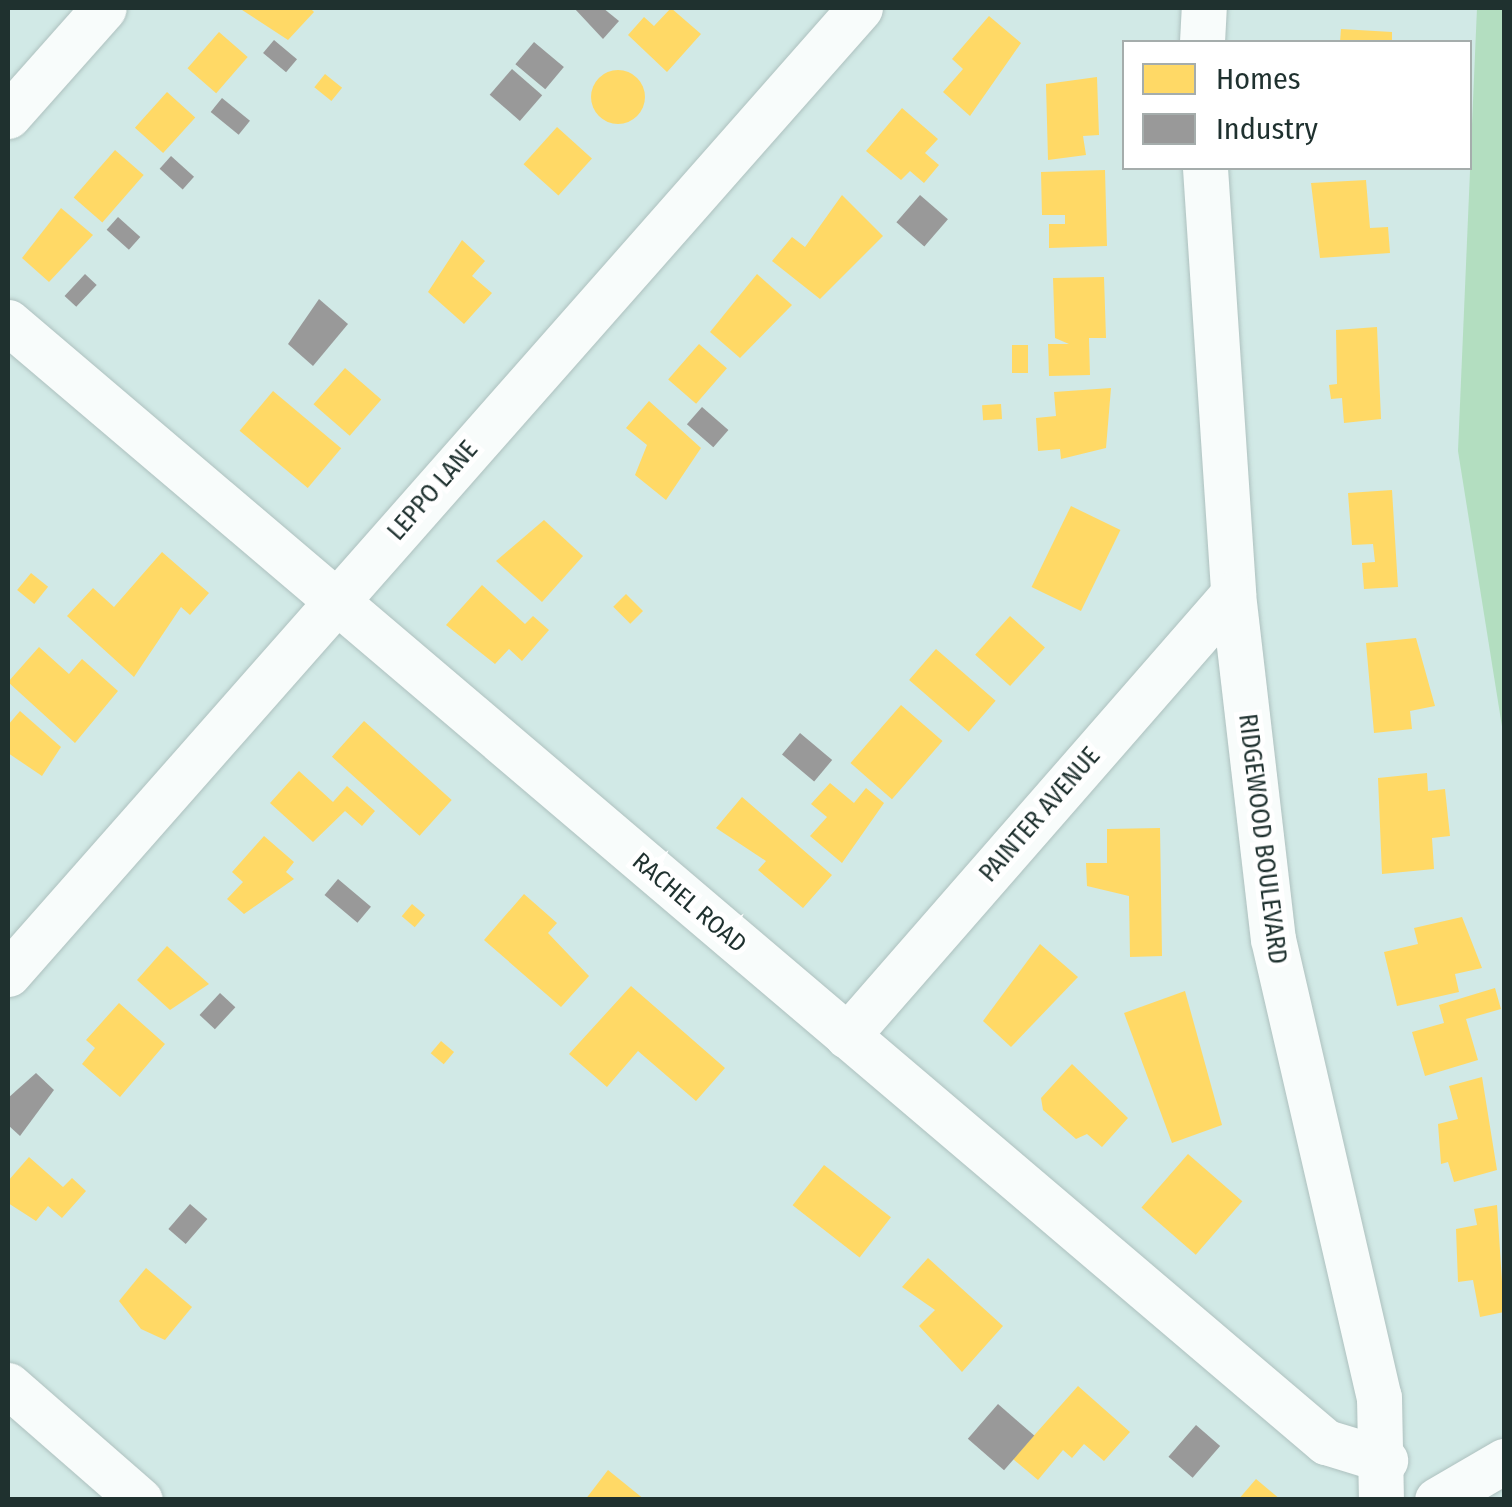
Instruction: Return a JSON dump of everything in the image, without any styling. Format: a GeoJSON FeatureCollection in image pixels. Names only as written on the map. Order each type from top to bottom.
{"type":"FeatureCollection","features":[{"type":"Feature","properties":{"kind":"street"},"geometry":{"type":"LineString","coordinates":[[8,116],[104,8]]}},
{"type":"Feature","properties":{"kind":"street","name":"LEPPO LANE"},"geometry":{"type":"LineString","coordinates":[[8,974],[860,8]]}},
{"type":"Feature","properties":{"kind":"street"},"geometry":{"type":"LineString","coordinates":[[1202,40],[1204,8]]}},
{"type":"Feature","properties":{"kind":"street","name":"RIDGEWOOD BOULEVARD"},"geometry":{"type":"LineString","coordinates":[[1205,170],[1233,594],[1280,978],[1380,1397],[1383,1480]]}},
{"type":"Feature","properties":{"kind":"street","name":"RACHEL ROAD"},"geometry":{"type":"LineString","coordinates":[[8,322],[333,604],[1326,1442],[1383,1480]]}},
{"type":"Feature","properties":{"kind":"street","name":"PAINTER AVENUE"},"geometry":{"type":"LineString","coordinates":[[847,1036],[1233,594]]}},
{"type":"Feature","properties":{"kind":"street"},"geometry":{"type":"LineString","coordinates":[[8,1386],[140,1500]]}},
{"type":"Feature","properties":{"kind":"street"},"geometry":{"type":"LineString","coordinates":[[1437,1500],[1504,1461]]}},
{"type":"Feature","properties":{"kind":"green space"},"geometry":{"type":"Polygon","coordinates":[[[1477,8],[1504,8],[1504,739],[1458,451],[1477,8]]]}},
{"type":"Feature","properties":{"kind":"building: Homes"},"geometry":{"type":"Polygon","coordinates":[[[239,8],[310,8],[314,12],[288,40],[239,8]]]}},
{"type":"Feature","properties":{"kind":"building: Homes"},"geometry":{"type":"Polygon","coordinates":[[[671,8],[701,34],[667,72],[628,35],[644,17],[654,26],[671,8]]]}},
{"type":"Feature","properties":{"kind":"building: Homes"},"geometry":{"type":"Polygon","coordinates":[[[989,16],[1021,43],[970,116],[943,92],[963,69],[952,59],[989,16]]]}},
{"type":"Feature","properties":{"kind":"building: Homes"},"geometry":{"type":"Polygon","coordinates":[[[1341,29],[1392,32],[1392,40],[1340,40],[1341,29]]]}},
{"type":"Feature","properties":{"kind":"building: Homes"},"geometry":{"type":"Polygon","coordinates":[[[219,32],[248,57],[216,93],[188,68],[219,32]]]}},
{"type":"Feature","properties":{"kind":"building: Homes"},"geometry":{"type":"Polygon","coordinates":[[[618,70],[637,78],[645,97],[637,116],[618,124],[599,116],[591,97],[599,78],[618,70]]]}},
{"type":"Feature","properties":{"kind":"building: Homes"},"geometry":{"type":"Polygon","coordinates":[[[325,74],[342,88],[331,101],[314,87],[325,74]]]}},
{"type":"Feature","properties":{"kind":"building: Homes"},"geometry":{"type":"Polygon","coordinates":[[[1097,77],[1099,135],[1083,136],[1086,155],[1048,160],[1046,84],[1097,77]]]}},
{"type":"Feature","properties":{"kind":"building: Homes"},"geometry":{"type":"Polygon","coordinates":[[[167,92],[195,117],[163,153],[135,128],[167,92]]]}},
{"type":"Feature","properties":{"kind":"building: Homes"},"geometry":{"type":"Polygon","coordinates":[[[902,108],[938,139],[925,153],[939,165],[924,183],[910,171],[901,180],[866,151],[902,108]]]}},
{"type":"Feature","properties":{"kind":"building: Homes"},"geometry":{"type":"Polygon","coordinates":[[[557,127],[592,158],[558,196],[524,164],[557,127]]]}},
{"type":"Feature","properties":{"kind":"building: Homes"},"geometry":{"type":"Polygon","coordinates":[[[115,150],[144,175],[102,222],[74,198],[115,150]]]}},
{"type":"Feature","properties":{"kind":"building: Homes"},"geometry":{"type":"Polygon","coordinates":[[[1105,170],[1107,246],[1049,248],[1049,224],[1065,224],[1065,215],[1042,215],[1041,172],[1105,170]]]}},
{"type":"Feature","properties":{"kind":"building: Homes"},"geometry":{"type":"Polygon","coordinates":[[[1366,180],[1370,228],[1388,227],[1390,253],[1320,258],[1311,183],[1366,180]]]}},
{"type":"Feature","properties":{"kind":"building: Homes"},"geometry":{"type":"Polygon","coordinates":[[[842,195],[883,236],[820,299],[772,261],[792,237],[805,247],[842,195]]]}},
{"type":"Feature","properties":{"kind":"building: Homes"},"geometry":{"type":"Polygon","coordinates":[[[61,208],[93,235],[49,282],[22,258],[61,208]]]}},
{"type":"Feature","properties":{"kind":"building: Homes"},"geometry":{"type":"Polygon","coordinates":[[[462,240],[485,261],[472,276],[492,293],[464,324],[428,292],[462,240]]]}},
{"type":"Feature","properties":{"kind":"building: Homes"},"geometry":{"type":"Polygon","coordinates":[[[757,274],[792,305],[740,358],[710,332],[757,274]]]}},
{"type":"Feature","properties":{"kind":"building: Homes"},"geometry":{"type":"Polygon","coordinates":[[[1104,277],[1106,338],[1089,338],[1090,375],[1049,376],[1048,344],[1069,344],[1055,338],[1053,278],[1104,277]]]}},
{"type":"Feature","properties":{"kind":"building: Homes"},"geometry":{"type":"Polygon","coordinates":[[[1377,327],[1381,419],[1344,423],[1342,398],[1331,399],[1329,385],[1337,384],[1336,330],[1377,327]]]}},
{"type":"Feature","properties":{"kind":"building: Homes"},"geometry":{"type":"Polygon","coordinates":[[[699,344],[727,368],[696,404],[668,379],[699,344]]]}},
{"type":"Feature","properties":{"kind":"building: Homes"},"geometry":{"type":"Polygon","coordinates":[[[1012,345],[1028,345],[1028,373],[1012,373],[1012,345]]]}},
{"type":"Feature","properties":{"kind":"building: Homes"},"geometry":{"type":"Polygon","coordinates":[[[345,368],[381,399],[350,436],[314,404],[345,368]]]}},
{"type":"Feature","properties":{"kind":"building: Homes"},"geometry":{"type":"Polygon","coordinates":[[[1111,388],[1106,448],[1061,459],[1060,449],[1038,451],[1036,418],[1056,416],[1054,392],[1111,388]]]}},
{"type":"Feature","properties":{"kind":"building: Homes"},"geometry":{"type":"Polygon","coordinates":[[[273,391],[341,448],[308,488],[240,431],[273,391]]]}},
{"type":"Feature","properties":{"kind":"building: Homes"},"geometry":{"type":"Polygon","coordinates":[[[649,401],[701,448],[666,500],[635,475],[647,445],[626,428],[649,401]]]}},
{"type":"Feature","properties":{"kind":"building: Homes"},"geometry":{"type":"Polygon","coordinates":[[[1001,404],[1002,419],[983,420],[982,405],[1001,404]]]}},
{"type":"Feature","properties":{"kind":"building: Homes"},"geometry":{"type":"Polygon","coordinates":[[[1392,490],[1398,587],[1364,589],[1362,563],[1375,562],[1373,544],[1352,545],[1348,493],[1392,490]]]}},
{"type":"Feature","properties":{"kind":"building: Homes"},"geometry":{"type":"Polygon","coordinates":[[[1071,506],[1120,530],[1081,611],[1032,587],[1071,506]]]}},
{"type":"Feature","properties":{"kind":"building: Homes"},"geometry":{"type":"Polygon","coordinates":[[[544,520],[583,556],[542,602],[496,561],[544,520]]]}},
{"type":"Feature","properties":{"kind":"building: Homes"},"geometry":{"type":"Polygon","coordinates":[[[162,552],[209,593],[190,615],[181,607],[134,677],[67,616],[93,588],[114,607],[162,552]]]}},
{"type":"Feature","properties":{"kind":"building: Homes"},"geometry":{"type":"Polygon","coordinates":[[[31,573],[48,587],[34,604],[17,590],[31,573]]]}},
{"type":"Feature","properties":{"kind":"building: Homes"},"geometry":{"type":"Polygon","coordinates":[[[482,585],[525,624],[533,616],[549,630],[522,661],[509,649],[495,664],[446,625],[482,585]]]}},
{"type":"Feature","properties":{"kind":"building: Homes"},"geometry":{"type":"Polygon","coordinates":[[[626,594],[643,611],[630,624],[613,607],[626,594]]]}},
{"type":"Feature","properties":{"kind":"building: Homes"},"geometry":{"type":"Polygon","coordinates":[[[1010,616],[1045,647],[1010,686],[975,655],[1010,616]]]}},
{"type":"Feature","properties":{"kind":"building: Homes"},"geometry":{"type":"Polygon","coordinates":[[[1416,638],[1435,706],[1410,711],[1412,729],[1374,733],[1366,643],[1416,638]]]}},
{"type":"Feature","properties":{"kind":"building: Homes"},"geometry":{"type":"Polygon","coordinates":[[[39,647],[69,674],[82,659],[118,691],[75,743],[8,682],[39,647]]]}},
{"type":"Feature","properties":{"kind":"building: Homes"},"geometry":{"type":"Polygon","coordinates":[[[936,649],[996,701],[969,732],[909,680],[936,649]]]}},
{"type":"Feature","properties":{"kind":"building: Homes"},"geometry":{"type":"Polygon","coordinates":[[[901,705],[943,741],[892,799],[850,763],[901,705]]]}},
{"type":"Feature","properties":{"kind":"building: Homes"},"geometry":{"type":"Polygon","coordinates":[[[20,711],[61,747],[42,776],[8,753],[8,725],[20,711]]]}},
{"type":"Feature","properties":{"kind":"building: Homes"},"geometry":{"type":"Polygon","coordinates":[[[364,721],[452,800],[420,836],[332,757],[364,721]]]}},
{"type":"Feature","properties":{"kind":"building: Homes"},"geometry":{"type":"Polygon","coordinates":[[[299,771],[333,802],[347,786],[375,811],[362,826],[345,811],[313,842],[270,803],[299,771]]]}},
{"type":"Feature","properties":{"kind":"building: Homes"},"geometry":{"type":"Polygon","coordinates":[[[1427,773],[1428,791],[1445,789],[1450,836],[1432,838],[1434,869],[1382,874],[1378,778],[1427,773]]]}},
{"type":"Feature","properties":{"kind":"building: Homes"},"geometry":{"type":"Polygon","coordinates":[[[830,783],[854,803],[866,788],[884,803],[842,863],[810,836],[827,817],[811,804],[830,783]]]}},
{"type":"Feature","properties":{"kind":"building: Homes"},"geometry":{"type":"Polygon","coordinates":[[[742,797],[832,875],[803,908],[758,870],[766,861],[716,828],[742,797]]]}},
{"type":"Feature","properties":{"kind":"building: Homes"},"geometry":{"type":"Polygon","coordinates":[[[1160,828],[1162,956],[1130,957],[1129,896],[1087,886],[1086,863],[1107,863],[1107,829],[1160,828]]]}},
{"type":"Feature","properties":{"kind":"building: Homes"},"geometry":{"type":"Polygon","coordinates":[[[264,836],[294,862],[286,872],[294,879],[244,914],[227,899],[243,882],[232,872],[264,836]]]}},
{"type":"Feature","properties":{"kind":"building: Homes"},"geometry":{"type":"Polygon","coordinates":[[[524,894],[557,923],[548,933],[589,976],[561,1007],[484,940],[524,894]]]}},
{"type":"Feature","properties":{"kind":"building: Homes"},"geometry":{"type":"Polygon","coordinates":[[[412,904],[425,915],[415,927],[402,916],[412,904]]]}},
{"type":"Feature","properties":{"kind":"building: Homes"},"geometry":{"type":"Polygon","coordinates":[[[1462,917],[1482,968],[1455,974],[1459,992],[1397,1006],[1384,952],[1418,944],[1414,928],[1462,917]]]}},
{"type":"Feature","properties":{"kind":"building: Homes"},"geometry":{"type":"Polygon","coordinates":[[[1040,944],[1078,977],[1011,1047],[983,1021],[1040,944]]]}},
{"type":"Feature","properties":{"kind":"building: Homes"},"geometry":{"type":"Polygon","coordinates":[[[167,946],[209,984],[170,1010],[137,980],[167,946]]]}},
{"type":"Feature","properties":{"kind":"building: Homes"},"geometry":{"type":"Polygon","coordinates":[[[631,986],[725,1068],[696,1101],[638,1051],[607,1087],[569,1054],[631,986]]]}},
{"type":"Feature","properties":{"kind":"building: Homes"},"geometry":{"type":"Polygon","coordinates":[[[1495,988],[1501,1009],[1466,1019],[1478,1060],[1425,1076],[1412,1032],[1444,1023],[1439,1005],[1495,988]]]}},
{"type":"Feature","properties":{"kind":"building: Homes"},"geometry":{"type":"Polygon","coordinates":[[[1185,991],[1222,1125],[1172,1143],[1124,1013],[1185,991]]]}},
{"type":"Feature","properties":{"kind":"building: Homes"},"geometry":{"type":"Polygon","coordinates":[[[119,1003],[165,1044],[120,1097],[82,1064],[95,1048],[86,1040],[119,1003]]]}},
{"type":"Feature","properties":{"kind":"building: Homes"},"geometry":{"type":"Polygon","coordinates":[[[441,1041],[454,1052],[444,1064],[431,1053],[441,1041]]]}},
{"type":"Feature","properties":{"kind":"building: Homes"},"geometry":{"type":"Polygon","coordinates":[[[1072,1064],[1128,1118],[1102,1147],[1087,1134],[1076,1139],[1043,1110],[1041,1098],[1072,1064]]]}},
{"type":"Feature","properties":{"kind":"building: Homes"},"geometry":{"type":"Polygon","coordinates":[[[1482,1077],[1497,1170],[1454,1182],[1448,1162],[1441,1164],[1438,1124],[1458,1119],[1449,1086],[1482,1077]]]}},
{"type":"Feature","properties":{"kind":"building: Homes"},"geometry":{"type":"Polygon","coordinates":[[[1188,1154],[1242,1201],[1196,1255],[1141,1208],[1188,1154]]]}},
{"type":"Feature","properties":{"kind":"building: Homes"},"geometry":{"type":"Polygon","coordinates":[[[29,1157],[63,1187],[72,1178],[86,1191],[62,1218],[48,1206],[36,1221],[8,1203],[8,1181],[29,1157]]]}},
{"type":"Feature","properties":{"kind":"building: Homes"},"geometry":{"type":"Polygon","coordinates":[[[824,1165],[891,1217],[860,1258],[793,1205],[824,1165]]]}},
{"type":"Feature","properties":{"kind":"building: Homes"},"geometry":{"type":"Polygon","coordinates":[[[1497,1205],[1504,1312],[1480,1317],[1473,1280],[1458,1282],[1456,1229],[1477,1225],[1474,1209],[1497,1205]]]}},
{"type":"Feature","properties":{"kind":"building: Homes"},"geometry":{"type":"Polygon","coordinates":[[[928,1258],[1003,1326],[962,1372],[919,1326],[935,1310],[902,1287],[928,1258]]]}},
{"type":"Feature","properties":{"kind":"building: Homes"},"geometry":{"type":"Polygon","coordinates":[[[146,1268],[192,1307],[165,1340],[141,1329],[119,1301],[146,1268]]]}},
{"type":"Feature","properties":{"kind":"building: Homes"},"geometry":{"type":"Polygon","coordinates":[[[1078,1386],[1130,1432],[1104,1461],[1084,1444],[1072,1458],[1063,1450],[1038,1480],[1013,1459],[1078,1386]]]}},
{"type":"Feature","properties":{"kind":"building: Homes"},"geometry":{"type":"Polygon","coordinates":[[[608,1470],[645,1500],[585,1500],[608,1470]]]}},
{"type":"Feature","properties":{"kind":"building: Homes"},"geometry":{"type":"Polygon","coordinates":[[[1256,1479],[1281,1500],[1238,1500],[1256,1479]]]}},
{"type":"Feature","properties":{"kind":"building: Industry"},"geometry":{"type":"Polygon","coordinates":[[[574,8],[603,8],[619,21],[603,39],[574,8]]]}},
{"type":"Feature","properties":{"kind":"building: Industry"},"geometry":{"type":"Polygon","coordinates":[[[274,40],[297,59],[286,72],[263,53],[274,40]]]}},
{"type":"Feature","properties":{"kind":"building: Industry"},"geometry":{"type":"Polygon","coordinates":[[[534,42],[564,67],[545,89],[515,64],[534,42]]]}},
{"type":"Feature","properties":{"kind":"building: Industry"},"geometry":{"type":"Polygon","coordinates":[[[512,69],[542,95],[520,121],[490,95],[512,69]]]}},
{"type":"Feature","properties":{"kind":"building: Industry"},"geometry":{"type":"Polygon","coordinates":[[[222,98],[250,121],[239,135],[211,112],[222,98]]]}},
{"type":"Feature","properties":{"kind":"building: Industry"},"geometry":{"type":"Polygon","coordinates":[[[171,156],[194,177],[183,189],[160,169],[171,156]]]}},
{"type":"Feature","properties":{"kind":"building: Industry"},"geometry":{"type":"Polygon","coordinates":[[[920,195],[948,219],[924,246],[896,222],[920,195]]]}},
{"type":"Feature","properties":{"kind":"building: Industry"},"geometry":{"type":"Polygon","coordinates":[[[118,217],[140,237],[129,250],[107,230],[118,217]]]}},
{"type":"Feature","properties":{"kind":"building: Industry"},"geometry":{"type":"Polygon","coordinates":[[[85,274],[97,285],[76,307],[65,296],[85,274]]]}},
{"type":"Feature","properties":{"kind":"building: Industry"},"geometry":{"type":"Polygon","coordinates":[[[319,299],[348,324],[313,366],[288,344],[319,299]]]}},
{"type":"Feature","properties":{"kind":"building: Industry"},"geometry":{"type":"Polygon","coordinates":[[[702,407],[728,430],[713,447],[687,424],[702,407]]]}},
{"type":"Feature","properties":{"kind":"building: Industry"},"geometry":{"type":"Polygon","coordinates":[[[800,733],[832,760],[814,781],[782,754],[800,733]]]}},
{"type":"Feature","properties":{"kind":"building: Industry"},"geometry":{"type":"Polygon","coordinates":[[[338,879],[371,907],[357,923],[325,895],[338,879]]]}},
{"type":"Feature","properties":{"kind":"building: Industry"},"geometry":{"type":"Polygon","coordinates":[[[220,993],[235,1007],[215,1029],[200,1015],[220,993]]]}},
{"type":"Feature","properties":{"kind":"building: Industry"},"geometry":{"type":"Polygon","coordinates":[[[36,1073],[54,1090],[20,1136],[8,1125],[8,1098],[36,1073]]]}},
{"type":"Feature","properties":{"kind":"building: Industry"},"geometry":{"type":"Polygon","coordinates":[[[190,1204],[207,1219],[186,1244],[168,1229],[190,1204]]]}},
{"type":"Feature","properties":{"kind":"building: Industry"},"geometry":{"type":"Polygon","coordinates":[[[998,1404],[1034,1435],[1004,1470],[968,1439],[998,1404]]]}},
{"type":"Feature","properties":{"kind":"building: Industry"},"geometry":{"type":"Polygon","coordinates":[[[1196,1425],[1220,1446],[1193,1478],[1168,1457],[1196,1425]]]}}]}
